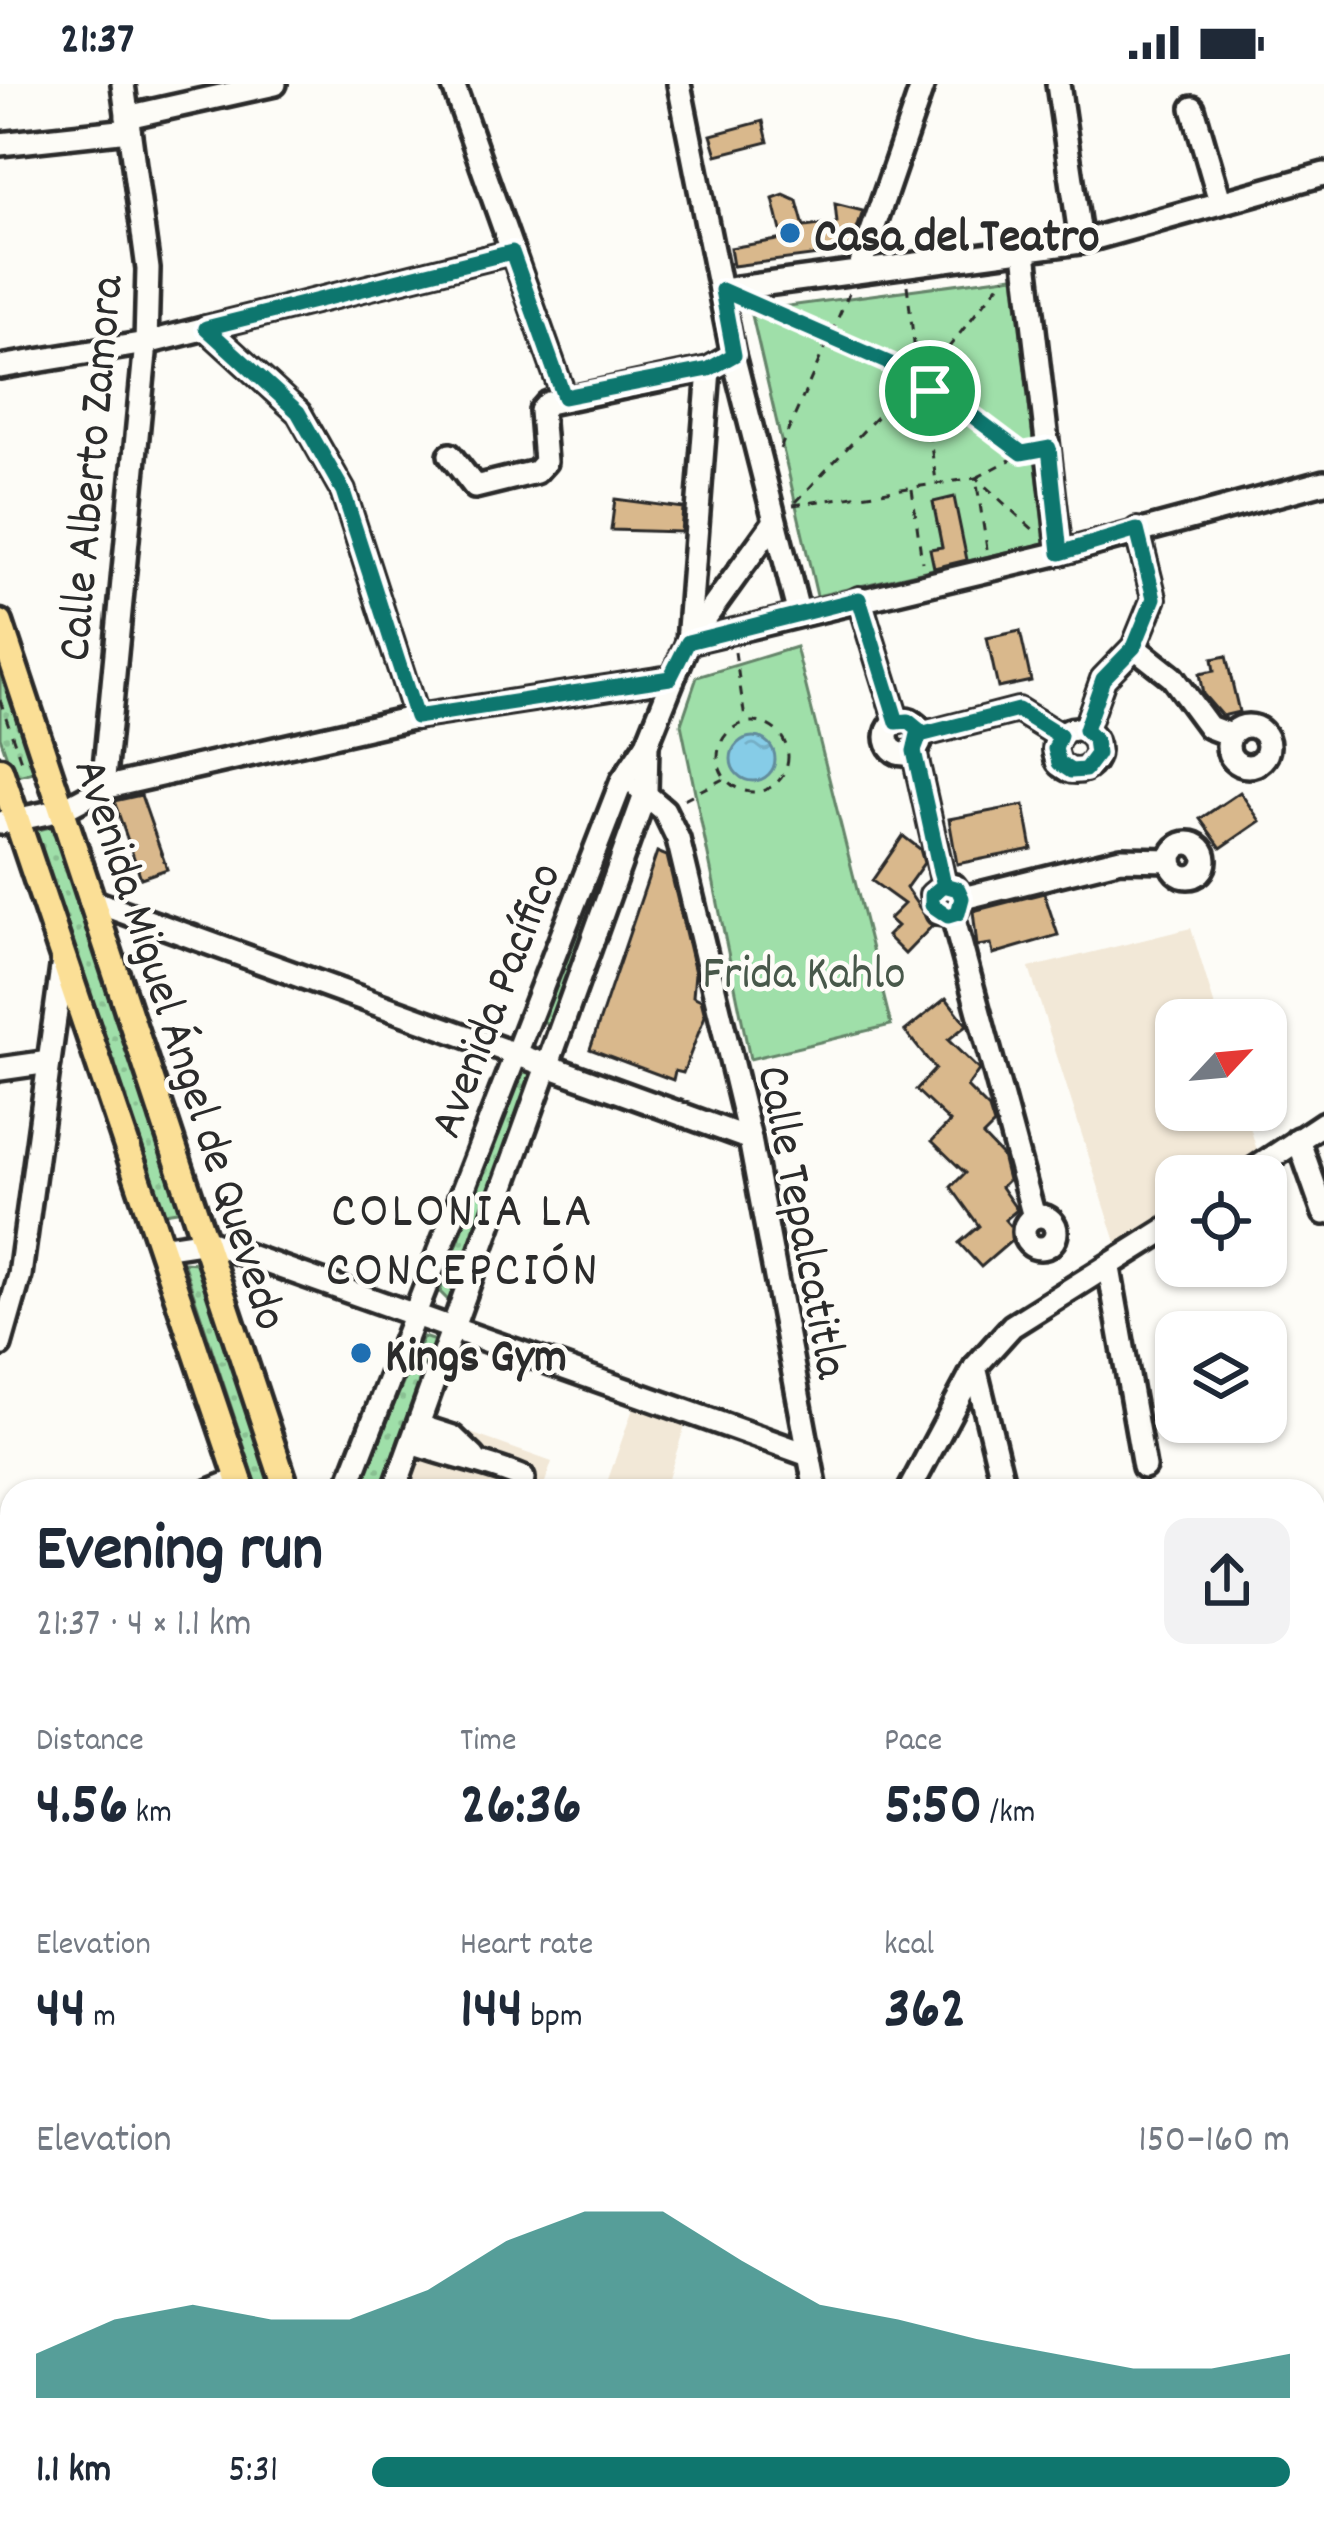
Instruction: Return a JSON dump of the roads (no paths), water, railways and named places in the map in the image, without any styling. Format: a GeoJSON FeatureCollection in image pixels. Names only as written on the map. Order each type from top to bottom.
{"type":"FeatureCollection","features":[{"type":"Feature","properties":{"kind":"main road","name":"Avenida Miguel Ángel de Quevedo"},"geometry":{"type":"LineString","coordinates":[[0,623],[283,1479]]}},
{"type":"Feature","properties":{"kind":"main road","name":"Avenida Miguel Ángel de Quevedo"},"geometry":{"type":"LineString","coordinates":[[0,770],[9,821],[63,960],[239,1479]]}},
{"type":"Feature","properties":{"kind":"street","name":"Calle Alberto Zamora"},"geometry":{"type":"LineString","coordinates":[[103,788],[146,343],[148,269],[123,84]]}},
{"type":"Feature","properties":{"kind":"street"},"geometry":{"type":"LineString","coordinates":[[0,144],[128,123],[275,84]]}},
{"type":"Feature","properties":{"kind":"street"},"geometry":{"type":"LineString","coordinates":[[453,84],[564,397]]}},
{"type":"Feature","properties":{"kind":"street"},"geometry":{"type":"LineString","coordinates":[[679,84],[734,355],[773,524],[800,615]]}},
{"type":"Feature","properties":{"kind":"street"},"geometry":{"type":"LineString","coordinates":[[863,258],[923,84]]}},
{"type":"Feature","properties":{"kind":"street"},"geometry":{"type":"LineString","coordinates":[[1058,84],[1081,242]]}},
{"type":"Feature","properties":{"kind":"street"},"geometry":{"type":"LineString","coordinates":[[1192,108],[1220,201]]}},
{"type":"Feature","properties":{"kind":"street"},"geometry":{"type":"LineString","coordinates":[[721,283],[855,256],[904,265],[1081,242],[1324,174]]}},
{"type":"Feature","properties":{"kind":"street"},"geometry":{"type":"LineString","coordinates":[[0,367],[146,343],[512,252]]}},
{"type":"Feature","properties":{"kind":"street"},"geometry":{"type":"LineString","coordinates":[[1025,252],[1060,553]]}},
{"type":"Feature","properties":{"kind":"street"},"geometry":{"type":"LineString","coordinates":[[206,328],[298,412],[343,491],[416,717]]}},
{"type":"Feature","properties":{"kind":"street"},"geometry":{"type":"LineString","coordinates":[[449,455],[476,487],[536,472],[545,462],[541,411],[564,397],[709,369],[734,355]]}},
{"type":"Feature","properties":{"kind":"street"},"geometry":{"type":"LineString","coordinates":[[709,369],[688,642],[1060,553],[1324,482]]}},
{"type":"Feature","properties":{"kind":"street","name":"Avenida Pacífico"},"geometry":{"type":"LineString","coordinates":[[351,1479],[622,782],[647,743],[688,642],[773,524]]}},
{"type":"Feature","properties":{"kind":"street"},"geometry":{"type":"LineString","coordinates":[[1085,730],[1103,679],[1134,647],[1154,598],[1137,530]]}},
{"type":"Feature","properties":{"kind":"street"},"geometry":{"type":"LineString","coordinates":[[859,599],[897,722],[912,723],[1034,1217]]}},
{"type":"Feature","properties":{"kind":"street"},"geometry":{"type":"LineString","coordinates":[[1134,647],[1172,677],[1209,728],[1230,735]]}},
{"type":"Feature","properties":{"kind":"street"},"geometry":{"type":"LineString","coordinates":[[9,821],[62,809],[103,788],[416,717],[670,678]]}},
{"type":"Feature","properties":{"kind":"street"},"geometry":{"type":"LineString","coordinates":[[917,743],[1018,710],[1060,736]]}},
{"type":"Feature","properties":{"kind":"street"},"geometry":{"type":"LineString","coordinates":[[1071,729],[1085,730],[1095,740],[1097,754],[1091,766],[1078,772],[1059,763],[1055,749],[1060,736],[1071,729]]}},
{"type":"Feature","properties":{"kind":"street","name":"Avenida Pacífico"},"geometry":{"type":"LineString","coordinates":[[399,1479],[646,792],[647,743]]}},
{"type":"Feature","properties":{"kind":"street","name":"Calle Tepalcatitla"},"geometry":{"type":"LineString","coordinates":[[622,782],[646,792],[664,810],[678,839],[750,1139],[814,1479]]}},
{"type":"Feature","properties":{"kind":"street"},"geometry":{"type":"LineString","coordinates":[[953,900],[1121,860],[1171,860]]}},
{"type":"Feature","properties":{"kind":"street"},"geometry":{"type":"LineString","coordinates":[[90,900],[750,1139]]}},
{"type":"Feature","properties":{"kind":"street"},"geometry":{"type":"LineString","coordinates":[[0,1345],[63,960]]}},
{"type":"Feature","properties":{"kind":"street"},"geometry":{"type":"LineString","coordinates":[[0,1069],[49,1062]]}},
{"type":"Feature","properties":{"kind":"street"},"geometry":{"type":"LineString","coordinates":[[1274,1155],[1324,1123]]}},
{"type":"Feature","properties":{"kind":"street"},"geometry":{"type":"LineString","coordinates":[[1298,1138],[1324,1213]]}},
{"type":"Feature","properties":{"kind":"street"},"geometry":{"type":"LineString","coordinates":[[915,1479],[975,1367],[1012,1326],[1155,1237]]}},
{"type":"Feature","properties":{"kind":"street"},"geometry":{"type":"LineString","coordinates":[[161,1249],[206,1241],[809,1455]]}},
{"type":"Feature","properties":{"kind":"street"},"geometry":{"type":"LineString","coordinates":[[1109,1268],[1144,1466]]}},
{"type":"Feature","properties":{"kind":"street"},"geometry":{"type":"LineString","coordinates":[[975,1367],[1002,1479]]}},
{"type":"Feature","properties":{"kind":"street"},"geometry":{"type":"LineString","coordinates":[[416,1434],[448,1456],[474,1457],[503,1479]]}},
{"type":"Feature","properties":{"kind":"water"},"geometry":{"type":"Polygon","coordinates":[[[753,737],[768,744],[775,759],[768,774],[753,781],[738,774],[731,759],[738,744],[753,737]]]}},
{"type":"Feature","properties":{"kind":"place","name":"Casa del Teatro"},"geometry":{"type":"Point","coordinates":[790,233]}},
{"type":"Feature","properties":{"kind":"place","name":"Kings Gym"},"geometry":{"type":"Point","coordinates":[361,1353]}},
{"type":"Feature","properties":{"kind":"district","name":"COLONIA LA CONCEPCIÓN"},"geometry":{"type":"Point","coordinates":[463,1236]}},
{"type":"Feature","properties":{"kind":"park label","name":"Frida Kahlo"},"geometry":{"type":"Point","coordinates":[804,970]}}]}
